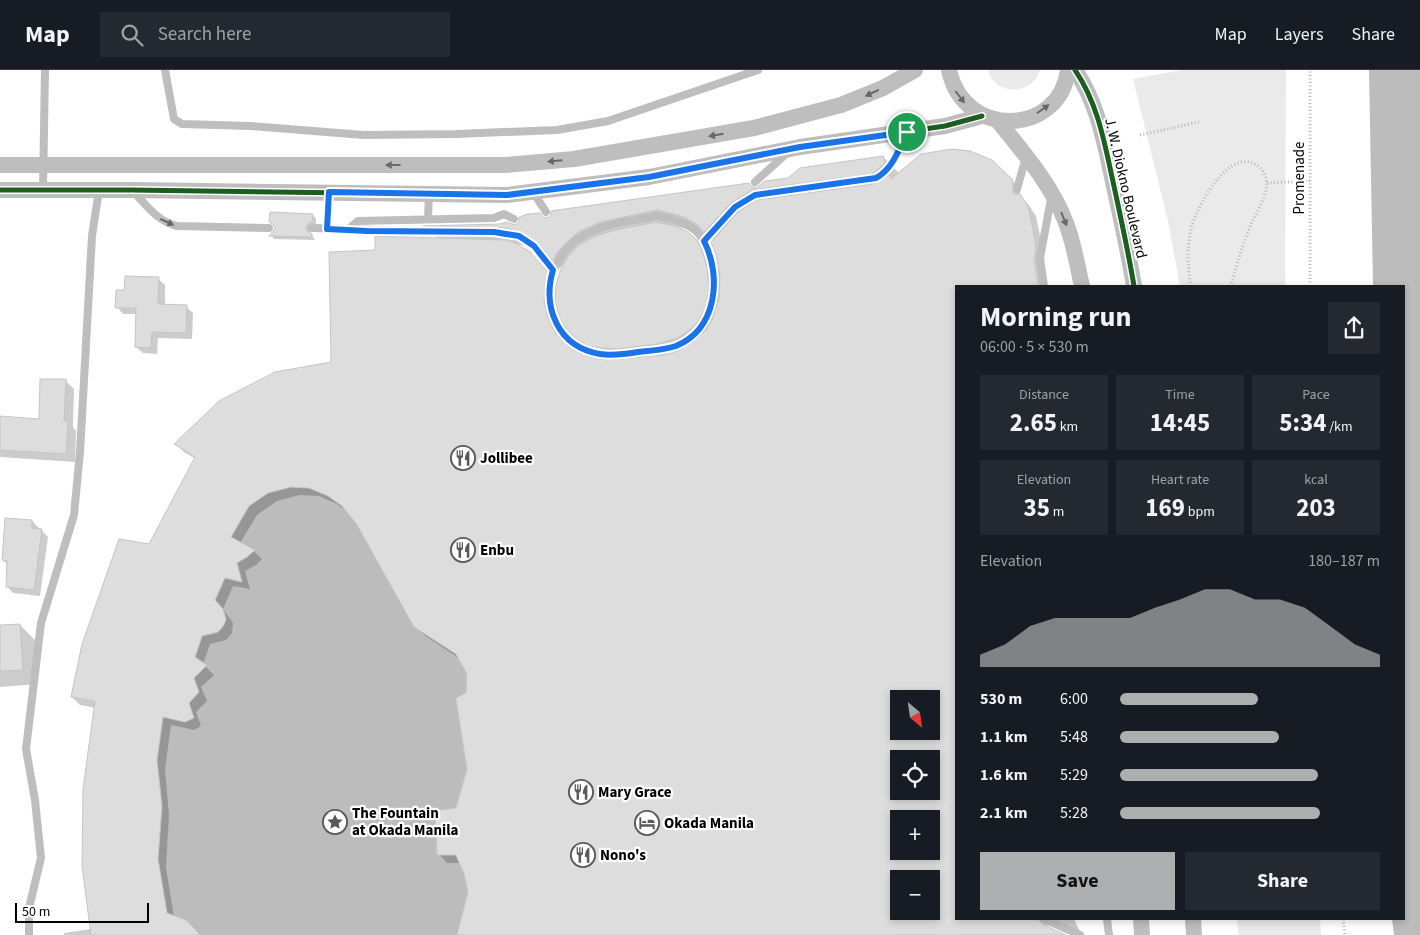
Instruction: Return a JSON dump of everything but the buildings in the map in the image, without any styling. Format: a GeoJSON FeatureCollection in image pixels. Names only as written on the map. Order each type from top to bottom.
{"type":"FeatureCollection","features":[{"type":"Feature","properties":{"kind":"street"},"geometry":{"type":"LineString","coordinates":[[0,165],[506,165],[574,159],[745,129],[841,105],[863,97],[915,70]]}},
{"type":"Feature","properties":{"kind":"street"},"geometry":{"type":"LineString","coordinates":[[948,70],[951,82],[969,108],[982,116],[998,121],[1021,120],[1042,111],[1052,104],[1064,85],[1068,70]]}},
{"type":"Feature","properties":{"kind":"street","name":"J. W. Diokno Boulevard"},"geometry":{"type":"LineString","coordinates":[[1075,70],[1094,104],[1108,158],[1134,285]]}},
{"type":"Feature","properties":{"kind":"street"},"geometry":{"type":"LineString","coordinates":[[0,190],[507,195],[649,177],[792,148],[945,126],[982,116]]}},
{"type":"Feature","properties":{"kind":"street"},"geometry":{"type":"LineString","coordinates":[[998,121],[1052,194],[1068,228],[1082,285]]}},
{"type":"Feature","properties":{"kind":"street"},"geometry":{"type":"LineString","coordinates":[[1141,920],[1142,935]]}},
{"type":"Feature","properties":{"kind":"street"},"geometry":{"type":"LineString","coordinates":[[1193,920],[1194,935]]}},
{"type":"Feature","properties":{"kind":"lane"},"geometry":{"type":"LineString","coordinates":[[44,190],[45,70]]}},
{"type":"Feature","properties":{"kind":"lane"},"geometry":{"type":"LineString","coordinates":[[165,70],[174,119],[182,124],[250,126],[374,135],[557,130],[608,121],[758,70]]}},
{"type":"Feature","properties":{"kind":"lane"},"geometry":{"type":"LineString","coordinates":[[704,241],[735,207],[755,195],[872,179],[881,175],[890,166],[907,132]]}},
{"type":"Feature","properties":{"kind":"lane"},"geometry":{"type":"LineString","coordinates":[[755,182],[792,148]]}},
{"type":"Feature","properties":{"kind":"lane"},"geometry":{"type":"LineString","coordinates":[[1017,189],[1026,157]]}},
{"type":"Feature","properties":{"kind":"lane"},"geometry":{"type":"LineString","coordinates":[[29,935],[29,908],[41,858],[35,800],[26,749],[41,623],[74,515],[80,452],[92,236],[99,190]]}},
{"type":"Feature","properties":{"kind":"lane"},"geometry":{"type":"LineString","coordinates":[[131,190],[159,219],[171,225],[269,228]]}},
{"type":"Feature","properties":{"kind":"lane"},"geometry":{"type":"LineString","coordinates":[[327,229],[329,192]]}},
{"type":"Feature","properties":{"kind":"lane"},"geometry":{"type":"LineString","coordinates":[[533,192],[546,212]]}},
{"type":"Feature","properties":{"kind":"lane"},"geometry":{"type":"LineString","coordinates":[[428,219],[429,193]]}},
{"type":"Feature","properties":{"kind":"lane"},"geometry":{"type":"LineString","coordinates":[[1044,285],[1040,258],[1052,194]]}},
{"type":"Feature","properties":{"kind":"lane"},"geometry":{"type":"LineString","coordinates":[[347,230],[358,221],[494,218],[504,214],[514,219]]}},
{"type":"Feature","properties":{"kind":"lane"},"geometry":{"type":"LineString","coordinates":[[656,216],[671,218],[686,224],[696,231],[709,251],[713,271],[714,295],[712,307],[705,321],[695,333],[685,341],[674,346],[661,350],[615,355],[587,351],[576,345],[558,328],[551,312],[549,296],[553,270],[564,252],[589,233],[615,224],[656,216]]}},
{"type":"Feature","properties":{"kind":"lane"},"geometry":{"type":"LineString","coordinates":[[312,228],[494,232],[519,236],[534,246],[553,270]]}},
{"type":"Feature","properties":{"kind":"lane"},"geometry":{"type":"LineString","coordinates":[[1046,920],[1080,935]]}},
{"type":"Feature","properties":{"kind":"lane"},"geometry":{"type":"LineString","coordinates":[[1108,920],[1109,935]]}},
{"type":"Feature","properties":{"kind":"path"},"geometry":{"type":"LineString","coordinates":[[1140,135],[1199,122]]}},
{"type":"Feature","properties":{"kind":"path"},"geometry":{"type":"LineString","coordinates":[[1191,285],[1188,256],[1192,226],[1201,204],[1215,182],[1228,168],[1242,161],[1254,162],[1264,170],[1267,183],[1238,259],[1231,285]]}},
{"type":"Feature","properties":{"kind":"path"},"geometry":{"type":"LineString","coordinates":[[1267,183],[1310,181]]}},
{"type":"Feature","properties":{"kind":"path"},"geometry":{"type":"LineString","coordinates":[[1343,920],[1345,935]]}},
{"type":"Feature","properties":{"kind":"shaded area"},"geometry":{"type":"Polygon","coordinates":[[[988,70],[1040,70],[1036,79],[1030,85],[1014,90],[998,85],[992,79],[988,70]]]}},
{"type":"Feature","properties":{"kind":"shaded area"},"geometry":{"type":"Polygon","coordinates":[[[1182,70],[1286,70],[1285,285],[1180,285],[1168,221],[1133,79],[1182,70]]]}},
{"type":"Feature","properties":{"kind":"shaded area"},"geometry":{"type":"Polygon","coordinates":[[[1369,70],[1420,70],[1420,935],[1394,935],[1392,920],[1405,920],[1405,285],[1373,285],[1369,70]]]}},
{"type":"Feature","properties":{"kind":"shaded area"},"geometry":{"type":"Polygon","coordinates":[[[291,487],[309,488],[328,496],[342,506],[356,523],[414,627],[456,654],[467,674],[466,693],[456,699],[467,769],[456,808],[435,811],[437,855],[456,855],[464,874],[468,892],[457,935],[200,935],[186,920],[167,913],[158,859],[161,806],[157,760],[163,717],[185,722],[192,717],[185,707],[197,694],[187,683],[203,634],[217,632],[224,624],[224,612],[214,601],[225,576],[239,576],[239,570],[231,565],[247,557],[250,553],[231,537],[249,506],[268,493],[291,487]]]}},
{"type":"Feature","properties":{"kind":"shaded area"},"geometry":{"type":"Polygon","coordinates":[[[1237,920],[1320,920],[1321,935],[1238,935],[1237,920]]]}},
{"type":"Feature","properties":{"kind":"cycle path"},"geometry":{"type":"LineString","coordinates":[[1075,70],[1089,95],[1103,135],[1134,285]]}},
{"type":"Feature","properties":{"kind":"cycle path"},"geometry":{"type":"LineString","coordinates":[[0,190],[507,195],[649,177],[800,147],[945,126],[982,116]]}},
{"type":"Feature","properties":{"kind":"place","name":"Jollibee"},"geometry":{"type":"Point","coordinates":[463,458]}},
{"type":"Feature","properties":{"kind":"place","name":"Enbu"},"geometry":{"type":"Point","coordinates":[463,550]}},
{"type":"Feature","properties":{"kind":"place","name":"Mary Grace"},"geometry":{"type":"Point","coordinates":[581,792]}},
{"type":"Feature","properties":{"kind":"place","name":"The Fountain at Okada Manila"},"geometry":{"type":"Point","coordinates":[335,822]}},
{"type":"Feature","properties":{"kind":"place","name":"Okada Manila"},"geometry":{"type":"Point","coordinates":[647,823]}},
{"type":"Feature","properties":{"kind":"place","name":"Nono's"},"geometry":{"type":"Point","coordinates":[583,855]}},
{"type":"Feature","properties":{"kind":"route"},"geometry":{"type":"LineString","coordinates":[[907,132],[890,166],[876,178],[755,195],[743,200],[735,207],[704,241],[709,251],[713,271],[714,295],[712,307],[705,321],[685,341],[661,350],[615,355],[587,351],[576,345],[558,328],[553,318],[549,296],[553,270],[534,246],[519,236],[494,232],[327,229],[329,192],[507,195],[649,177],[800,147],[907,132]]}}]}
